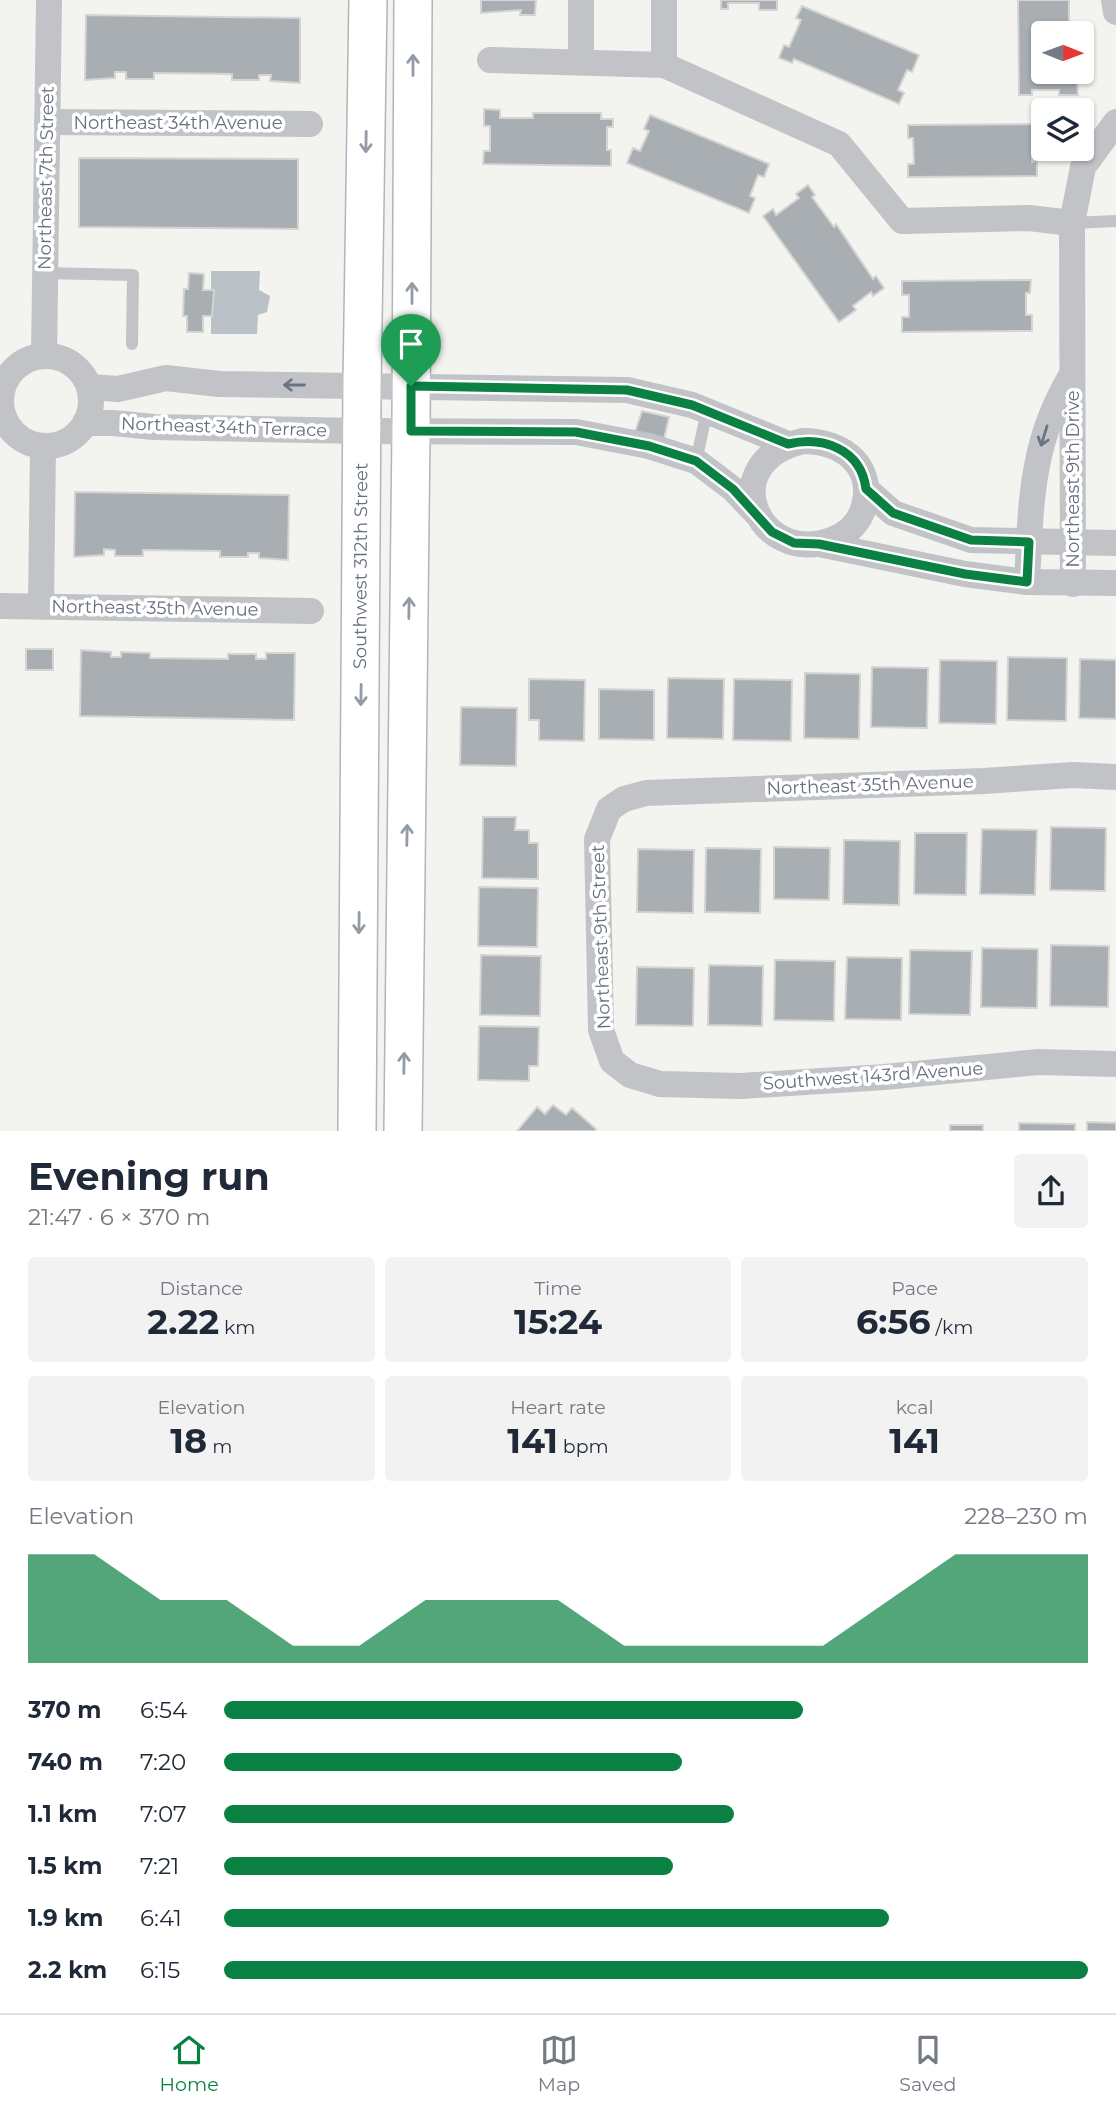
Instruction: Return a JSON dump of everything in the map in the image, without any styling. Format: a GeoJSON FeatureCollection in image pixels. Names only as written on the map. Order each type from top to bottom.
{"type":"FeatureCollection","features":[{"type":"Feature","properties":{"kind":"main road","name":"Southwest 312th Street"},"geometry":{"type":"LineString","coordinates":[[357,1131],[362,385],[368,0]]}},
{"type":"Feature","properties":{"kind":"main road"},"geometry":{"type":"LineString","coordinates":[[403,1131],[413,0]]}},
{"type":"Feature","properties":{"kind":"street","name":"Northeast 7th Street"},"geometry":{"type":"LineString","coordinates":[[44,356],[49,0]]}},
{"type":"Feature","properties":{"kind":"street"},"geometry":{"type":"LineString","coordinates":[[581,0],[581,62]]}},
{"type":"Feature","properties":{"kind":"street"},"geometry":{"type":"LineString","coordinates":[[664,0],[664,65]]}},
{"type":"Feature","properties":{"kind":"street"},"geometry":{"type":"LineString","coordinates":[[1114,0],[1116,12]]}},
{"type":"Feature","properties":{"kind":"street"},"geometry":{"type":"LineString","coordinates":[[490,60],[664,65],[839,144],[902,221],[1029,218],[1073,223]]}},
{"type":"Feature","properties":{"kind":"street","name":"Northeast 34th Avenue"},"geometry":{"type":"LineString","coordinates":[[47,122],[310,124]]}},
{"type":"Feature","properties":{"kind":"street","name":"Northeast 9th Drive"},"geometry":{"type":"LineString","coordinates":[[1073,584],[1073,223],[1083,167],[1116,122]]}},
{"type":"Feature","properties":{"kind":"street"},"geometry":{"type":"LineString","coordinates":[[31,358],[61,358],[73,364],[83,374],[89,387],[92,401],[85,423],[72,438],[59,444],[43,446],[30,443],[16,435],[6,423],[1,408],[7,377],[17,365],[31,358]]}},
{"type":"Feature","properties":{"kind":"street","name":"Northeast 9th Drive"},"geometry":{"type":"LineString","coordinates":[[1027,582],[1034,470],[1055,402],[1072,375]]}},
{"type":"Feature","properties":{"kind":"street","name":"Northeast 34th Terrace"},"geometry":{"type":"LineString","coordinates":[[89,387],[118,389],[166,378],[219,384],[627,390],[692,405],[788,444]]}},
{"type":"Feature","properties":{"kind":"street","name":"Northeast 34th Terrace"},"geometry":{"type":"LineString","coordinates":[[85,423],[363,431],[576,432],[649,446],[696,461],[733,489],[757,514]]}},
{"type":"Feature","properties":{"kind":"street"},"geometry":{"type":"LineString","coordinates":[[819,544],[842,536],[859,520],[867,498],[864,476],[847,453],[818,441],[788,444],[769,456],[756,473],[752,494],[757,514],[772,532],[794,543],[819,544],[965,574],[1027,582],[1116,583]]}},
{"type":"Feature","properties":{"kind":"street"},"geometry":{"type":"LineString","coordinates":[[41,606],[43,446]]}},
{"type":"Feature","properties":{"kind":"street"},"geometry":{"type":"LineString","coordinates":[[866,489],[893,513],[971,540],[1116,543]]}},
{"type":"Feature","properties":{"kind":"street","name":"Northeast 35th Avenue"},"geometry":{"type":"LineString","coordinates":[[0,606],[311,611]]}},
{"type":"Feature","properties":{"kind":"street","name":"Northeast 35th Avenue"},"geometry":{"type":"LineString","coordinates":[[624,799],[646,793],[984,781],[1073,775],[1116,777]]}},
{"type":"Feature","properties":{"kind":"street","name":"Northeast 9th Street"},"geometry":{"type":"LineString","coordinates":[[624,799],[609,809],[597,839],[601,1030],[612,1061],[630,1075]]}},
{"type":"Feature","properties":{"kind":"street","name":"Southwest 143rd Avenue"},"geometry":{"type":"LineString","coordinates":[[630,1075],[660,1084],[741,1086],[885,1077],[1038,1062],[1116,1064]]}},
{"type":"Feature","properties":{"kind":"lane"},"geometry":{"type":"LineString","coordinates":[[1073,223],[1116,221]]}},
{"type":"Feature","properties":{"kind":"lane"},"geometry":{"type":"LineString","coordinates":[[45,273],[133,275],[132,344]]}},
{"type":"Feature","properties":{"kind":"lane"},"geometry":{"type":"LineString","coordinates":[[696,461],[707,411]]}},
{"type":"Feature","properties":{"kind":"shaded area"},"geometry":{"type":"Polygon","coordinates":[[[211,271],[260,271],[259,290],[270,296],[267,312],[258,315],[257,334],[211,334],[211,271]]]}},
{"type":"Feature","properties":{"kind":"building"},"geometry":{"type":"Polygon","coordinates":[[[481,0],[536,0],[535,15],[520,15],[521,10],[481,13],[481,0]]]}},
{"type":"Feature","properties":{"kind":"building"},"geometry":{"type":"Polygon","coordinates":[[[721,0],[777,0],[777,10],[759,10],[759,3],[728,3],[728,9],[721,9],[721,0]]]}},
{"type":"Feature","properties":{"kind":"building"},"geometry":{"type":"Polygon","coordinates":[[[1018,0],[1069,0],[1069,21],[1031,21],[1031,84],[1077,84],[1078,95],[1059,95],[1059,90],[1032,90],[1032,95],[1019,95],[1018,0]]]}},
{"type":"Feature","properties":{"kind":"building"},"geometry":{"type":"Polygon","coordinates":[[[802,6],[919,55],[912,72],[907,70],[898,90],[904,93],[899,104],[794,59],[792,63],[779,58],[784,45],[789,47],[801,20],[796,18],[802,6]]]}},
{"type":"Feature","properties":{"kind":"building"},"geometry":{"type":"Polygon","coordinates":[[[86,15],[300,18],[300,83],[270,81],[271,75],[259,75],[259,80],[232,80],[232,74],[154,73],[154,79],[126,79],[126,72],[115,72],[115,78],[85,80],[86,15]]]}},
{"type":"Feature","properties":{"kind":"building"},"geometry":{"type":"Polygon","coordinates":[[[484,109],[500,110],[500,118],[533,118],[533,113],[601,113],[601,119],[613,119],[613,127],[607,127],[607,150],[611,150],[611,166],[483,164],[484,151],[490,151],[490,126],[484,126],[484,109]]]}},
{"type":"Feature","properties":{"kind":"building"},"geometry":{"type":"Polygon","coordinates":[[[650,115],[769,164],[764,177],[758,175],[750,196],[755,198],[749,213],[627,163],[633,148],[640,151],[649,131],[644,129],[650,115]]]}},
{"type":"Feature","properties":{"kind":"building"},"geometry":{"type":"Polygon","coordinates":[[[1031,124],[1031,161],[1037,161],[1037,176],[908,177],[908,164],[914,164],[913,138],[908,138],[908,125],[1031,124]]]}},
{"type":"Feature","properties":{"kind":"building"},"geometry":{"type":"Polygon","coordinates":[[[79,158],[298,159],[298,229],[79,227],[79,158]]]}},
{"type":"Feature","properties":{"kind":"building"},"geometry":{"type":"Polygon","coordinates":[[[808,185],[815,195],[812,197],[834,227],[836,224],[873,279],[876,276],[884,288],[873,296],[871,292],[853,306],[856,310],[839,322],[763,216],[773,209],[776,215],[799,198],[796,194],[808,185]]]}},
{"type":"Feature","properties":{"kind":"building"},"geometry":{"type":"Polygon","coordinates":[[[189,273],[204,274],[203,290],[214,290],[212,316],[203,316],[203,332],[187,332],[187,316],[183,316],[184,289],[188,289],[189,273]]]}},
{"type":"Feature","properties":{"kind":"building"},"geometry":{"type":"Polygon","coordinates":[[[1031,280],[1030,293],[1026,293],[1026,315],[1032,315],[1032,331],[902,332],[902,317],[909,317],[909,295],[902,295],[902,281],[1031,280]]]}},
{"type":"Feature","properties":{"kind":"building"},"geometry":{"type":"Polygon","coordinates":[[[642,411],[669,417],[664,439],[629,451],[642,411]]]}},
{"type":"Feature","properties":{"kind":"building"},"geometry":{"type":"Polygon","coordinates":[[[75,492],[289,495],[288,560],[259,558],[259,553],[248,553],[248,557],[220,557],[220,551],[143,550],[143,556],[115,556],[115,550],[104,549],[104,555],[74,557],[75,492]]]}},
{"type":"Feature","properties":{"kind":"building"},"geometry":{"type":"Polygon","coordinates":[[[26,649],[53,649],[53,670],[26,670],[26,649]]]}},
{"type":"Feature","properties":{"kind":"building"},"geometry":{"type":"Polygon","coordinates":[[[81,650],[111,652],[111,657],[121,657],[121,652],[150,653],[150,658],[228,659],[228,654],[256,654],[256,659],[266,659],[266,653],[295,653],[294,720],[80,716],[81,650]]]}},
{"type":"Feature","properties":{"kind":"building"},"geometry":{"type":"Polygon","coordinates":[[[1008,657],[1067,658],[1066,721],[1007,720],[1008,657]]]}},
{"type":"Feature","properties":{"kind":"building"},"geometry":{"type":"Polygon","coordinates":[[[1080,659],[1116,660],[1116,719],[1079,718],[1080,659]]]}},
{"type":"Feature","properties":{"kind":"building"},"geometry":{"type":"Polygon","coordinates":[[[940,660],[997,661],[996,724],[939,723],[940,660]]]}},
{"type":"Feature","properties":{"kind":"building"},"geometry":{"type":"Polygon","coordinates":[[[872,667],[928,668],[927,728],[871,727],[872,667]]]}},
{"type":"Feature","properties":{"kind":"building"},"geometry":{"type":"Polygon","coordinates":[[[805,673],[860,674],[859,739],[804,738],[805,673]]]}},
{"type":"Feature","properties":{"kind":"building"},"geometry":{"type":"Polygon","coordinates":[[[668,678],[724,679],[723,739],[667,738],[668,678]]]}},
{"type":"Feature","properties":{"kind":"building"},"geometry":{"type":"Polygon","coordinates":[[[529,679],[585,680],[584,741],[539,740],[539,720],[529,720],[529,679]]]}},
{"type":"Feature","properties":{"kind":"building"},"geometry":{"type":"Polygon","coordinates":[[[734,679],[792,680],[791,741],[733,740],[734,679]]]}},
{"type":"Feature","properties":{"kind":"building"},"geometry":{"type":"Polygon","coordinates":[[[599,689],[654,690],[654,740],[599,739],[599,689]]]}},
{"type":"Feature","properties":{"kind":"building"},"geometry":{"type":"Polygon","coordinates":[[[461,707],[517,708],[516,766],[460,765],[461,707]]]}},
{"type":"Feature","properties":{"kind":"building"},"geometry":{"type":"Polygon","coordinates":[[[483,817],[516,817],[515,830],[529,830],[529,843],[538,843],[538,879],[482,878],[483,817]]]}},
{"type":"Feature","properties":{"kind":"building"},"geometry":{"type":"Polygon","coordinates":[[[1051,827],[1106,828],[1105,891],[1050,890],[1051,827]]]}},
{"type":"Feature","properties":{"kind":"building"},"geometry":{"type":"Polygon","coordinates":[[[982,829],[1037,830],[1035,895],[980,894],[982,829]]]}},
{"type":"Feature","properties":{"kind":"building"},"geometry":{"type":"Polygon","coordinates":[[[915,833],[967,833],[966,895],[914,894],[915,833]]]}},
{"type":"Feature","properties":{"kind":"building"},"geometry":{"type":"Polygon","coordinates":[[[844,840],[900,841],[899,905],[843,904],[844,840]]]}},
{"type":"Feature","properties":{"kind":"building"},"geometry":{"type":"Polygon","coordinates":[[[774,847],[830,848],[829,900],[774,899],[774,847]]]}},
{"type":"Feature","properties":{"kind":"building"},"geometry":{"type":"Polygon","coordinates":[[[706,848],[761,849],[760,913],[705,912],[706,848]]]}},
{"type":"Feature","properties":{"kind":"building"},"geometry":{"type":"Polygon","coordinates":[[[638,849],[694,850],[693,913],[637,912],[638,849]]]}},
{"type":"Feature","properties":{"kind":"building"},"geometry":{"type":"Polygon","coordinates":[[[479,887],[538,888],[537,947],[478,946],[479,887]]]}},
{"type":"Feature","properties":{"kind":"building"},"geometry":{"type":"Polygon","coordinates":[[[1051,945],[1109,946],[1108,1007],[1050,1006],[1051,945]]]}},
{"type":"Feature","properties":{"kind":"building"},"geometry":{"type":"Polygon","coordinates":[[[982,948],[1038,949],[1037,1008],[981,1007],[982,948]]]}},
{"type":"Feature","properties":{"kind":"building"},"geometry":{"type":"Polygon","coordinates":[[[910,950],[972,951],[970,1015],[909,1014],[910,950]]]}},
{"type":"Feature","properties":{"kind":"building"},"geometry":{"type":"Polygon","coordinates":[[[481,955],[541,956],[540,1016],[480,1015],[481,955]]]}},
{"type":"Feature","properties":{"kind":"building"},"geometry":{"type":"Polygon","coordinates":[[[847,957],[902,958],[901,1020],[845,1019],[847,957]]]}},
{"type":"Feature","properties":{"kind":"building"},"geometry":{"type":"Polygon","coordinates":[[[775,960],[835,961],[834,1021],[774,1020],[775,960]]]}},
{"type":"Feature","properties":{"kind":"building"},"geometry":{"type":"Polygon","coordinates":[[[709,965],[763,966],[762,1026],[708,1025],[709,965]]]}},
{"type":"Feature","properties":{"kind":"building"},"geometry":{"type":"Polygon","coordinates":[[[637,967],[694,968],[693,1026],[636,1025],[637,967]]]}},
{"type":"Feature","properties":{"kind":"building"},"geometry":{"type":"Polygon","coordinates":[[[479,1026],[539,1027],[538,1066],[529,1066],[529,1081],[478,1080],[479,1026]]]}},
{"type":"Feature","properties":{"kind":"building"},"geometry":{"type":"Polygon","coordinates":[[[553,1105],[566,1115],[572,1108],[596,1129],[595,1131],[517,1131],[537,1107],[545,1114],[553,1105]]]}},
{"type":"Feature","properties":{"kind":"building"},"geometry":{"type":"Polygon","coordinates":[[[1087,1122],[1116,1123],[1116,1131],[1087,1131],[1087,1122]]]}},
{"type":"Feature","properties":{"kind":"building"},"geometry":{"type":"Polygon","coordinates":[[[1019,1123],[1075,1124],[1075,1131],[1019,1131],[1019,1123]]]}},
{"type":"Feature","properties":{"kind":"building"},"geometry":{"type":"Polygon","coordinates":[[[950,1125],[983,1125],[983,1131],[950,1131],[950,1125]]]}},
{"type":"Feature","properties":{"kind":"route"},"geometry":{"type":"LineString","coordinates":[[411,386],[627,390],[692,405],[788,444],[818,441],[834,445],[847,453],[857,464],[864,476],[866,489],[893,513],[971,540],[1029,542],[1027,582],[965,574],[819,544],[794,543],[772,532],[733,489],[696,461],[649,446],[576,432],[411,431],[411,386]]}}]}
